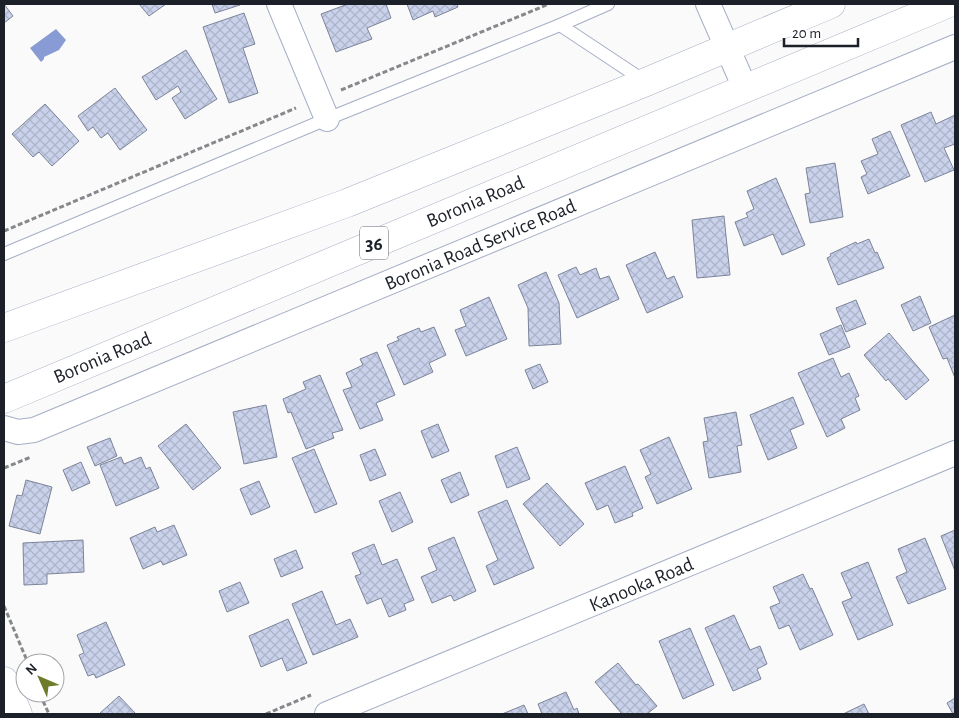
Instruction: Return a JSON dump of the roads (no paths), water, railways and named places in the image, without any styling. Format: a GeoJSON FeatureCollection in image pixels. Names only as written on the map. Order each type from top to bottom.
{"type":"FeatureCollection","features":[{"type":"Feature","properties":{"kind":"main road","name":"Boronia Road"},"geometry":{"type":"LineString","coordinates":[[4,399],[947,4]]}},
{"type":"Feature","properties":{"kind":"main road","name":"36"},"geometry":{"type":"LineString","coordinates":[[4,328],[347,203],[646,82],[823,5]]}},
{"type":"Feature","properties":{"kind":"main road"},"geometry":{"type":"LineString","coordinates":[[4,680],[18,714]]}},
{"type":"Feature","properties":{"kind":"street"},"geometry":{"type":"LineString","coordinates":[[279,4],[328,119]]}},
{"type":"Feature","properties":{"kind":"street"},"geometry":{"type":"LineString","coordinates":[[708,4],[745,88]]}},
{"type":"Feature","properties":{"kind":"street","name":"Boronia Road Service Road"},"geometry":{"type":"LineString","coordinates":[[4,428],[18,432],[34,430],[955,47]]}},
{"type":"Feature","properties":{"kind":"street","name":"Kanooka Road"},"geometry":{"type":"LineString","coordinates":[[327,714],[955,453]]}},
{"type":"Feature","properties":{"kind":"lane"},"geometry":{"type":"LineString","coordinates":[[4,254],[608,4]]}},
{"type":"Feature","properties":{"kind":"lane"},"geometry":{"type":"LineString","coordinates":[[560,25],[646,82]]}},
{"type":"Feature","properties":{"kind":"water"},"geometry":{"type":"Polygon","coordinates":[[[56,29],[66,40],[59,50],[44,57],[41,62],[30,48],[56,29]]]}}]}
